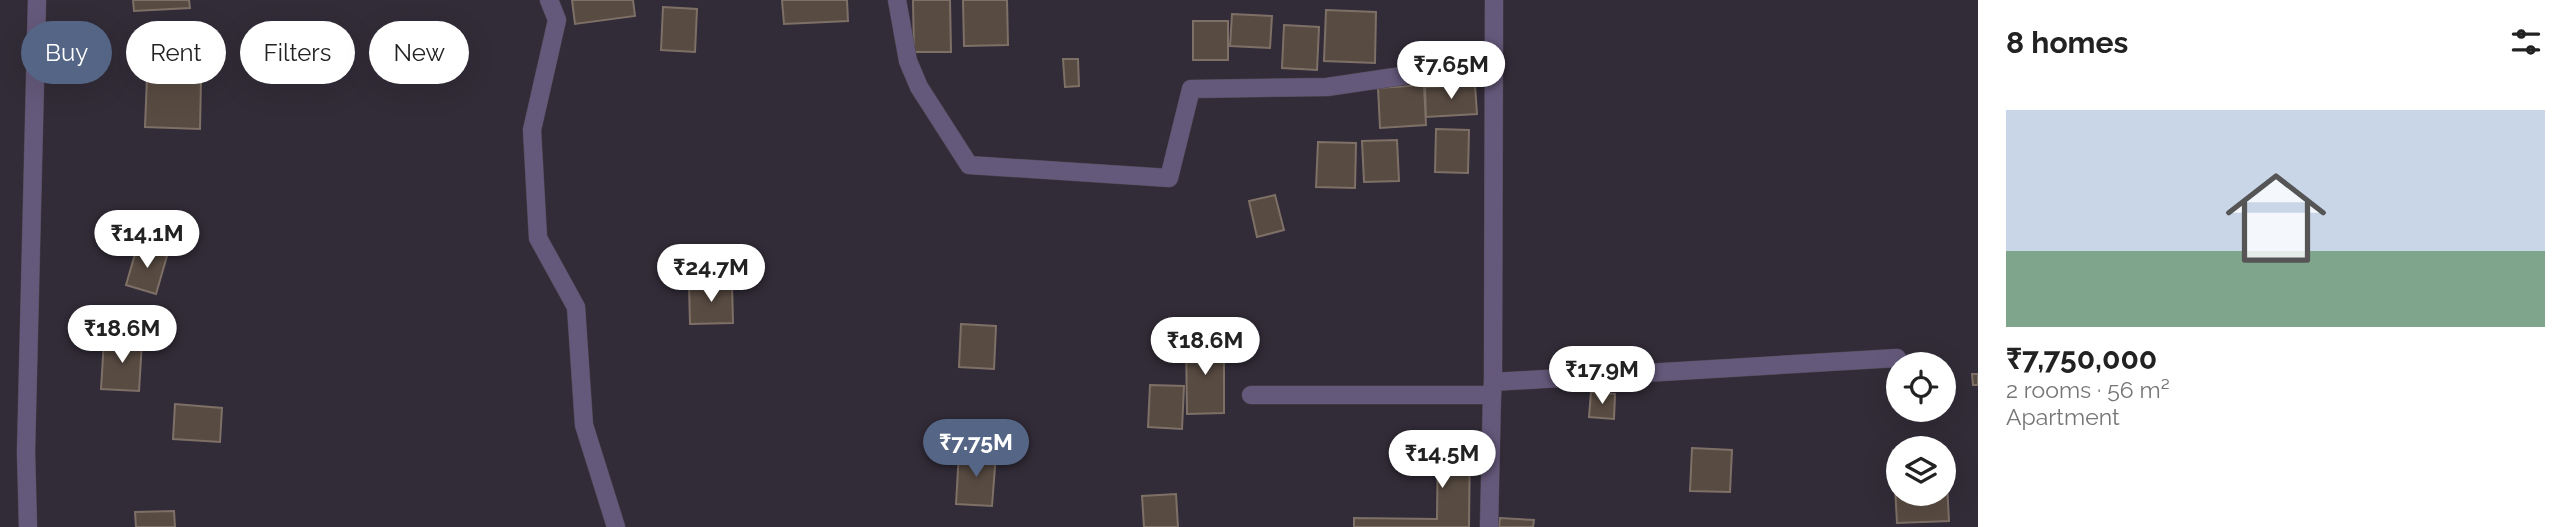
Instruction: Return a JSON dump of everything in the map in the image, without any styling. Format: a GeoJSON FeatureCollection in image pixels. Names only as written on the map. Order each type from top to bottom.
{"type":"FeatureCollection","features":[{"type":"Feature","properties":{"kind":"street"},"geometry":{"type":"LineString","coordinates":[[28,527],[26,452],[37,0]]}},
{"type":"Feature","properties":{"kind":"street"},"geometry":{"type":"LineString","coordinates":[[549,0],[557,20],[532,130],[538,238],[576,307],[584,425],[616,527]]}},
{"type":"Feature","properties":{"kind":"street"},"geometry":{"type":"LineString","coordinates":[[897,0],[908,61],[919,87],[969,165],[1169,178],[1191,89],[1327,87],[1443,70],[1494,70]]}},
{"type":"Feature","properties":{"kind":"street"},"geometry":{"type":"LineString","coordinates":[[1489,527],[1493,388],[1494,0]]}},
{"type":"Feature","properties":{"kind":"street"},"geometry":{"type":"LineString","coordinates":[[1251,395],[1493,388],[1886,359]]}},
{"type":"Feature","properties":{"kind":"building"},"geometry":{"type":"Polygon","coordinates":[[[133,0],[189,0],[190,8],[134,11],[133,0]]]}},
{"type":"Feature","properties":{"kind":"building"},"geometry":{"type":"Polygon","coordinates":[[[572,0],[633,0],[635,16],[575,24],[572,0]]]}},
{"type":"Feature","properties":{"kind":"building"},"geometry":{"type":"Polygon","coordinates":[[[782,0],[847,0],[848,21],[784,24],[782,0]]]}},
{"type":"Feature","properties":{"kind":"building"},"geometry":{"type":"Polygon","coordinates":[[[913,0],[950,0],[951,52],[914,52],[913,0]]]}},
{"type":"Feature","properties":{"kind":"building"},"geometry":{"type":"Polygon","coordinates":[[[963,0],[1007,0],[1008,45],[964,46],[963,0]]]}},
{"type":"Feature","properties":{"kind":"building"},"geometry":{"type":"Polygon","coordinates":[[[663,7],[697,9],[695,52],[661,50],[663,7]]]}},
{"type":"Feature","properties":{"kind":"building"},"geometry":{"type":"Polygon","coordinates":[[[1326,10],[1376,12],[1375,63],[1324,61],[1326,10]]]}},
{"type":"Feature","properties":{"kind":"building"},"geometry":{"type":"Polygon","coordinates":[[[1232,14],[1272,16],[1270,48],[1230,46],[1232,14]]]}},
{"type":"Feature","properties":{"kind":"building"},"geometry":{"type":"Polygon","coordinates":[[[1193,21],[1228,21],[1228,60],[1193,60],[1193,21]]]}},
{"type":"Feature","properties":{"kind":"building"},"geometry":{"type":"Polygon","coordinates":[[[1284,25],[1319,27],[1317,70],[1282,68],[1284,25]]]}},
{"type":"Feature","properties":{"kind":"building"},"geometry":{"type":"Polygon","coordinates":[[[1063,59],[1078,59],[1079,86],[1065,87],[1063,59]]]}},
{"type":"Feature","properties":{"kind":"building"},"geometry":{"type":"Polygon","coordinates":[[[147,84],[201,84],[200,129],[145,127],[147,84]]]}},
{"type":"Feature","properties":{"kind":"building"},"geometry":{"type":"Polygon","coordinates":[[[1424,85],[1426,125],[1380,128],[1378,88],[1424,85]]]}},
{"type":"Feature","properties":{"kind":"building"},"geometry":{"type":"Polygon","coordinates":[[[1475,85],[1477,114],[1426,117],[1425,87],[1475,85]]]}},
{"type":"Feature","properties":{"kind":"building"},"geometry":{"type":"Polygon","coordinates":[[[1436,129],[1469,130],[1468,173],[1435,172],[1436,129]]]}},
{"type":"Feature","properties":{"kind":"building"},"geometry":{"type":"Polygon","coordinates":[[[1397,140],[1399,181],[1364,182],[1362,141],[1397,140]]]}},
{"type":"Feature","properties":{"kind":"building"},"geometry":{"type":"Polygon","coordinates":[[[1318,142],[1356,143],[1355,188],[1316,187],[1318,142]]]}},
{"type":"Feature","properties":{"kind":"building"},"geometry":{"type":"Polygon","coordinates":[[[1275,195],[1284,230],[1257,237],[1249,201],[1275,195]]]}},
{"type":"Feature","properties":{"kind":"building"},"geometry":{"type":"Polygon","coordinates":[[[137,247],[167,256],[156,294],[126,285],[137,247]]]}},
{"type":"Feature","properties":{"kind":"building"},"geometry":{"type":"Polygon","coordinates":[[[732,283],[733,323],[690,324],[689,284],[732,283]]]}},
{"type":"Feature","properties":{"kind":"building"},"geometry":{"type":"Polygon","coordinates":[[[961,324],[996,326],[994,369],[959,367],[961,324]]]}},
{"type":"Feature","properties":{"kind":"building"},"geometry":{"type":"Polygon","coordinates":[[[104,340],[142,342],[139,391],[101,389],[104,340]]]}},
{"type":"Feature","properties":{"kind":"building"},"geometry":{"type":"Polygon","coordinates":[[[1186,340],[1224,340],[1224,413],[1187,414],[1186,340]]]}},
{"type":"Feature","properties":{"kind":"building"},"geometry":{"type":"Polygon","coordinates":[[[1972,374],[1978,374],[1978,385],[1973,385],[1972,374]]]}},
{"type":"Feature","properties":{"kind":"building"},"geometry":{"type":"Polygon","coordinates":[[[1150,385],[1184,386],[1182,429],[1148,427],[1150,385]]]}},
{"type":"Feature","properties":{"kind":"building"},"geometry":{"type":"Polygon","coordinates":[[[1591,392],[1615,394],[1614,419],[1589,417],[1591,392]]]}},
{"type":"Feature","properties":{"kind":"building"},"geometry":{"type":"Polygon","coordinates":[[[175,404],[222,408],[220,442],[173,439],[175,404]]]}},
{"type":"Feature","properties":{"kind":"building"},"geometry":{"type":"Polygon","coordinates":[[[1438,438],[1470,438],[1469,527],[1354,527],[1354,518],[1437,519],[1438,438]]]}},
{"type":"Feature","properties":{"kind":"building"},"geometry":{"type":"Polygon","coordinates":[[[1692,448],[1732,450],[1730,492],[1690,491],[1692,448]]]}},
{"type":"Feature","properties":{"kind":"building"},"geometry":{"type":"Polygon","coordinates":[[[959,452],[996,454],[992,506],[956,504],[959,452]]]}},
{"type":"Feature","properties":{"kind":"building"},"geometry":{"type":"Polygon","coordinates":[[[1176,494],[1178,527],[1144,527],[1142,496],[1176,494]]]}},
{"type":"Feature","properties":{"kind":"building"},"geometry":{"type":"Polygon","coordinates":[[[1896,506],[1948,506],[1949,521],[1897,523],[1896,506]]]}},
{"type":"Feature","properties":{"kind":"building"},"geometry":{"type":"Polygon","coordinates":[[[174,511],[175,527],[136,527],[135,512],[174,511]]]}},
{"type":"Feature","properties":{"kind":"building"},"geometry":{"type":"Polygon","coordinates":[[[1500,518],[1534,520],[1533,527],[1499,527],[1500,518]]]}}]}
